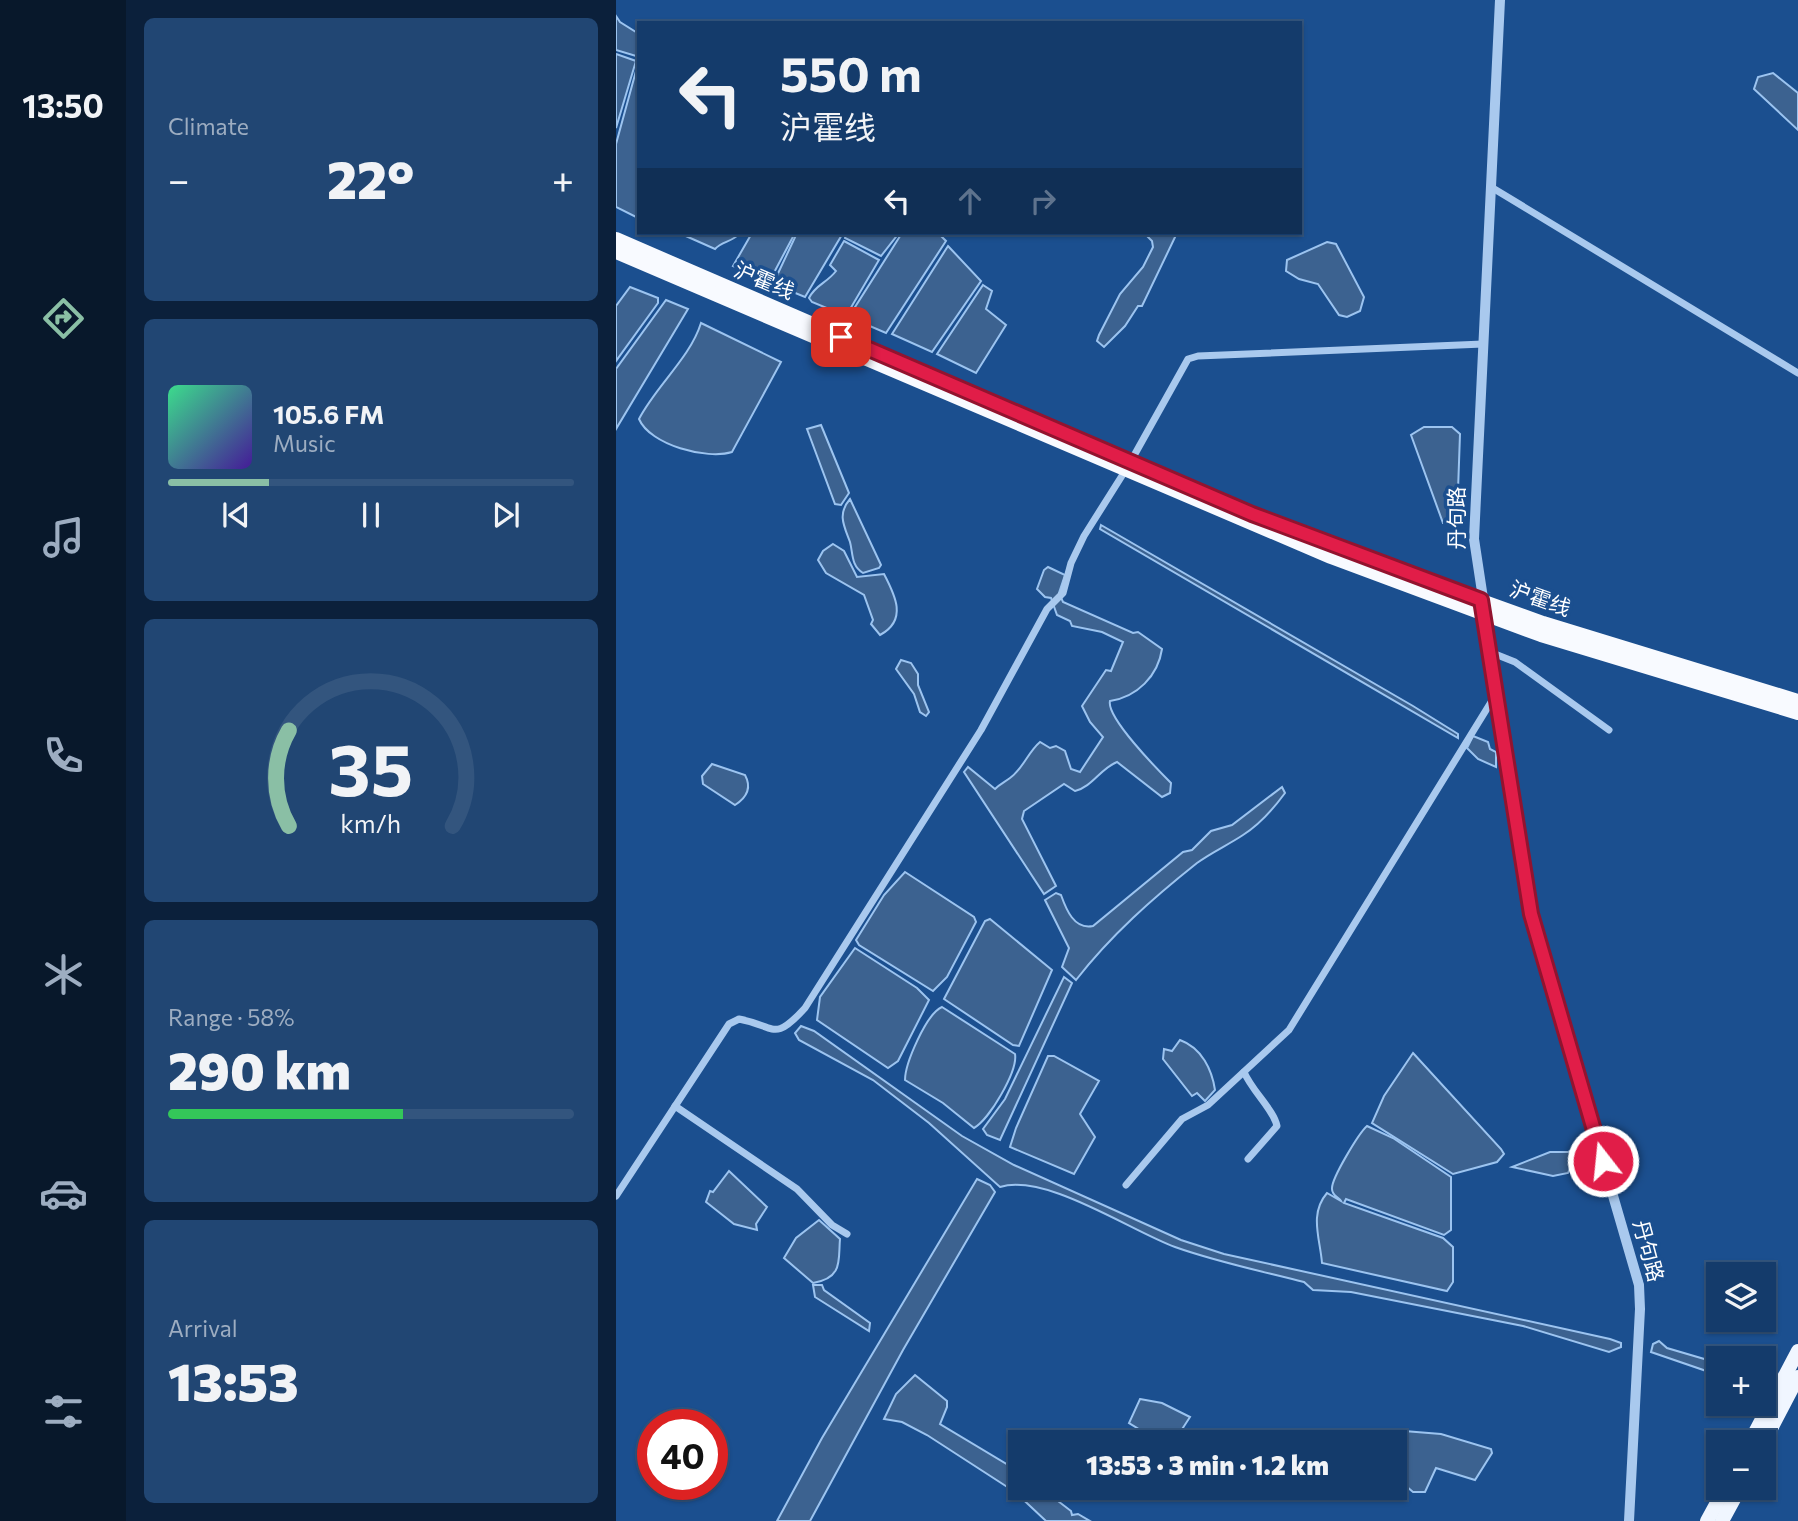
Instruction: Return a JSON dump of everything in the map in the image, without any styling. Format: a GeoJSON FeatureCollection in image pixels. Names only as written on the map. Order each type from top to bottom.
{"type":"FeatureCollection","features":[{"type":"Feature","properties":{"kind":"highway","name":"沪霍线"},"geometry":{"type":"LineString","coordinates":[[616,239],[1331,557],[1482,607],[1665,674],[1798,713]]}},
{"type":"Feature","properties":{"kind":"highway","name":"沪霍线"},"geometry":{"type":"LineString","coordinates":[[616,251],[1128,466]]}},
{"type":"Feature","properties":{"kind":"highway","name":"沪霍线"},"geometry":{"type":"LineString","coordinates":[[1482,607],[1798,701]]}},
{"type":"Feature","properties":{"kind":"main road"},"geometry":{"type":"LineString","coordinates":[[1760,1430],[1768,1420],[1793,1372],[1798,1351]]}},
{"type":"Feature","properties":{"kind":"main road"},"geometry":{"type":"LineString","coordinates":[[1766,1430],[1768,1420]]}},
{"type":"Feature","properties":{"kind":"main road"},"geometry":{"type":"LineString","coordinates":[[1707,1521],[1718,1500]]}},
{"type":"Feature","properties":{"kind":"main road"},"geometry":{"type":"LineString","coordinates":[[1722,1521],[1733,1500]]}},
{"type":"Feature","properties":{"kind":"street","name":"丹句路"},"geometry":{"type":"LineString","coordinates":[[1500,0],[1474,539],[1482,607],[1531,914],[1639,1285],[1639,1347],[1629,1521]]}},
{"type":"Feature","properties":{"kind":"street"},"geometry":{"type":"LineString","coordinates":[[1491,187],[1798,373]]}},
{"type":"Feature","properties":{"kind":"street"},"geometry":{"type":"LineString","coordinates":[[616,1196],[729,1024],[739,1019],[772,1031],[781,1029],[805,1008],[981,730],[1047,609],[1063,593],[1071,563],[1084,536],[1128,466],[1188,359],[1198,356],[1483,344]]}},
{"type":"Feature","properties":{"kind":"street"},"geometry":{"type":"LineString","coordinates":[[1490,652],[1515,662],[1609,730]]}},
{"type":"Feature","properties":{"kind":"street"},"geometry":{"type":"LineString","coordinates":[[1126,1185],[1182,1119],[1208,1105],[1289,1030],[1496,694]]}},
{"type":"Feature","properties":{"kind":"street"},"geometry":{"type":"LineString","coordinates":[[1244,1072],[1258,1098],[1275,1117],[1277,1126],[1248,1159]]}},
{"type":"Feature","properties":{"kind":"street"},"geometry":{"type":"LineString","coordinates":[[675,1106],[797,1189],[832,1225],[847,1234]]}},
{"type":"Feature","properties":{"kind":"water"},"geometry":{"type":"Polygon","coordinates":[[[616,16],[620,22],[637,33],[637,49],[636,56],[616,50],[616,16]]]}},
{"type":"Feature","properties":{"kind":"water"},"geometry":{"type":"Polygon","coordinates":[[[616,54],[636,61],[616,128],[616,54]]]}},
{"type":"Feature","properties":{"kind":"water"},"geometry":{"type":"Polygon","coordinates":[[[637,67],[637,218],[616,207],[616,144],[637,67]]]}},
{"type":"Feature","properties":{"kind":"water"},"geometry":{"type":"Polygon","coordinates":[[[1773,73],[1798,93],[1798,130],[1754,89],[1758,77],[1773,73]]]}},
{"type":"Feature","properties":{"kind":"water"},"geometry":{"type":"Polygon","coordinates":[[[684,235],[738,235],[715,249],[684,235]]]}},
{"type":"Feature","properties":{"kind":"water"},"geometry":{"type":"Polygon","coordinates":[[[751,235],[794,235],[769,282],[733,266],[751,235]]]}},
{"type":"Feature","properties":{"kind":"water"},"geometry":{"type":"Polygon","coordinates":[[[796,235],[842,235],[805,297],[773,284],[796,235]]]}},
{"type":"Feature","properties":{"kind":"water"},"geometry":{"type":"Polygon","coordinates":[[[846,235],[897,235],[881,256],[845,238],[846,235]]]}},
{"type":"Feature","properties":{"kind":"water"},"geometry":{"type":"Polygon","coordinates":[[[901,235],[940,235],[946,241],[886,333],[851,318],[850,315],[901,235]]]}},
{"type":"Feature","properties":{"kind":"water"},"geometry":{"type":"Polygon","coordinates":[[[1146,235],[1176,235],[1142,306],[1138,306],[1125,326],[1104,347],[1097,341],[1099,335],[1120,294],[1143,267],[1153,247],[1152,241],[1146,235]]]}},
{"type":"Feature","properties":{"kind":"water"},"geometry":{"type":"Polygon","coordinates":[[[844,241],[879,260],[846,316],[812,302],[809,298],[814,290],[836,271],[830,265],[844,241]]]}},
{"type":"Feature","properties":{"kind":"water"},"geometry":{"type":"Polygon","coordinates":[[[1327,242],[1336,244],[1364,297],[1360,311],[1347,317],[1339,315],[1318,284],[1299,279],[1286,271],[1287,260],[1327,242]]]}},
{"type":"Feature","properties":{"kind":"water"},"geometry":{"type":"Polygon","coordinates":[[[948,246],[981,281],[932,352],[892,334],[948,246]]]}},
{"type":"Feature","properties":{"kind":"water"},"geometry":{"type":"Polygon","coordinates":[[[983,285],[992,291],[986,309],[1006,325],[976,373],[937,354],[983,285]]]}},
{"type":"Feature","properties":{"kind":"water"},"geometry":{"type":"Polygon","coordinates":[[[630,287],[658,298],[658,303],[616,361],[616,306],[630,287]]]}},
{"type":"Feature","properties":{"kind":"water"},"geometry":{"type":"Polygon","coordinates":[[[666,300],[688,309],[616,429],[616,369],[666,300]]]}},
{"type":"Feature","properties":{"kind":"water"},"geometry":{"type":"Polygon","coordinates":[[[701,323],[781,362],[732,452],[708,454],[680,448],[655,436],[639,419],[689,348],[701,323]]]}},
{"type":"Feature","properties":{"kind":"water"},"geometry":{"type":"Polygon","coordinates":[[[821,425],[849,493],[841,505],[835,504],[807,429],[821,425]]]}},
{"type":"Feature","properties":{"kind":"water"},"geometry":{"type":"Polygon","coordinates":[[[1424,427],[1452,427],[1460,434],[1458,491],[1462,516],[1452,523],[1443,523],[1411,435],[1424,427]]]}},
{"type":"Feature","properties":{"kind":"water"},"geometry":{"type":"Polygon","coordinates":[[[850,499],[881,565],[863,573],[854,563],[843,520],[846,504],[850,499]]]}},
{"type":"Feature","properties":{"kind":"water"},"geometry":{"type":"Polygon","coordinates":[[[1101,525],[1413,706],[1458,734],[1458,738],[1100,529],[1101,525]]]}},
{"type":"Feature","properties":{"kind":"water"},"geometry":{"type":"Polygon","coordinates":[[[833,544],[844,551],[857,577],[884,574],[897,607],[894,622],[880,635],[871,624],[873,620],[864,595],[826,573],[818,560],[823,551],[833,544]]]}},
{"type":"Feature","properties":{"kind":"water"},"geometry":{"type":"Polygon","coordinates":[[[1048,567],[1065,575],[1059,593],[1063,602],[1133,633],[1138,632],[1162,649],[1156,668],[1145,684],[1129,695],[1110,701],[1111,709],[1124,730],[1171,783],[1170,793],[1162,797],[1117,762],[1081,789],[1075,791],[1064,784],[1024,811],[1022,819],[1056,886],[1044,894],[964,772],[968,767],[995,789],[1015,774],[1040,742],[1050,748],[1056,746],[1065,751],[1071,769],[1080,772],[1103,737],[1090,722],[1082,706],[1106,670],[1111,671],[1123,642],[1102,632],[1072,626],[1070,621],[1057,615],[1051,598],[1045,597],[1037,589],[1044,570],[1048,567]]]}},
{"type":"Feature","properties":{"kind":"water"},"geometry":{"type":"Polygon","coordinates":[[[901,660],[911,663],[918,674],[918,685],[929,712],[926,716],[920,712],[914,694],[896,669],[901,660]]]}},
{"type":"Feature","properties":{"kind":"water"},"geometry":{"type":"Polygon","coordinates":[[[1473,736],[1488,742],[1490,749],[1496,752],[1496,767],[1478,759],[1467,748],[1473,736]]]}},
{"type":"Feature","properties":{"kind":"water"},"geometry":{"type":"Polygon","coordinates":[[[712,764],[745,775],[747,792],[735,805],[703,784],[702,776],[712,764]]]}},
{"type":"Feature","properties":{"kind":"water"},"geometry":{"type":"Polygon","coordinates":[[[1282,787],[1285,793],[1260,821],[1243,835],[1208,855],[1164,890],[1118,932],[1076,980],[1062,967],[1069,948],[1045,900],[1056,893],[1061,895],[1068,912],[1076,922],[1093,926],[1183,852],[1192,850],[1211,831],[1232,825],[1282,787]]]}},
{"type":"Feature","properties":{"kind":"water"},"geometry":{"type":"Polygon","coordinates":[[[905,872],[974,917],[976,922],[947,977],[933,991],[859,945],[856,940],[884,895],[905,872]]]}},
{"type":"Feature","properties":{"kind":"water"},"geometry":{"type":"Polygon","coordinates":[[[990,919],[1052,970],[1019,1046],[1013,1045],[944,999],[985,921],[990,919]]]}},
{"type":"Feature","properties":{"kind":"water"},"geometry":{"type":"Polygon","coordinates":[[[855,948],[917,988],[929,1000],[898,1061],[888,1068],[817,1020],[820,997],[855,948]]]}},
{"type":"Feature","properties":{"kind":"water"},"geometry":{"type":"Polygon","coordinates":[[[1064,977],[1072,983],[1000,1140],[987,1135],[983,1129],[1005,1099],[1064,977]]]}},
{"type":"Feature","properties":{"kind":"water"},"geometry":{"type":"Polygon","coordinates":[[[942,1007],[1015,1054],[1012,1072],[1001,1094],[974,1128],[943,1103],[905,1080],[918,1040],[929,1019],[942,1007]]]}},
{"type":"Feature","properties":{"kind":"water"},"geometry":{"type":"Polygon","coordinates":[[[801,1026],[814,1031],[962,1136],[1014,1165],[1181,1240],[1224,1254],[1610,1339],[1621,1343],[1621,1347],[1609,1352],[1523,1326],[1351,1292],[1313,1290],[1304,1282],[1175,1247],[1063,1195],[1019,1185],[1000,1187],[929,1123],[873,1080],[799,1040],[795,1033],[801,1026]]]}},
{"type":"Feature","properties":{"kind":"water"},"geometry":{"type":"Polygon","coordinates":[[[1180,1040],[1194,1048],[1205,1060],[1215,1090],[1205,1101],[1197,1093],[1192,1096],[1163,1059],[1164,1049],[1172,1051],[1180,1040]]]}},
{"type":"Feature","properties":{"kind":"water"},"geometry":{"type":"Polygon","coordinates":[[[1413,1053],[1501,1149],[1504,1154],[1497,1162],[1453,1174],[1372,1123],[1384,1096],[1413,1053]]]}},
{"type":"Feature","properties":{"kind":"water"},"geometry":{"type":"Polygon","coordinates":[[[1048,1056],[1054,1056],[1099,1081],[1080,1114],[1095,1137],[1074,1174],[1010,1147],[1048,1056]]]}},
{"type":"Feature","properties":{"kind":"water"},"geometry":{"type":"Polygon","coordinates":[[[1367,1126],[1393,1138],[1451,1177],[1451,1230],[1444,1235],[1346,1199],[1344,1203],[1443,1238],[1453,1247],[1453,1282],[1447,1291],[1322,1263],[1317,1226],[1318,1209],[1327,1193],[1341,1201],[1333,1193],[1333,1184],[1346,1156],[1367,1126]]]}},
{"type":"Feature","properties":{"kind":"water"},"geometry":{"type":"Polygon","coordinates":[[[1589,1143],[1591,1151],[1574,1158],[1568,1173],[1553,1176],[1512,1167],[1550,1152],[1568,1152],[1589,1143]]]}},
{"type":"Feature","properties":{"kind":"water"},"geometry":{"type":"Polygon","coordinates":[[[729,1171],[767,1207],[756,1224],[757,1230],[734,1224],[706,1202],[710,1191],[713,1192],[729,1171]]]}},
{"type":"Feature","properties":{"kind":"water"},"geometry":{"type":"Polygon","coordinates":[[[977,1179],[990,1185],[995,1192],[903,1350],[810,1521],[777,1521],[822,1438],[977,1179]]]}},
{"type":"Feature","properties":{"kind":"water"},"geometry":{"type":"Polygon","coordinates":[[[819,1220],[840,1239],[839,1260],[830,1277],[813,1283],[784,1258],[796,1238],[819,1220]]]}},
{"type":"Feature","properties":{"kind":"water"},"geometry":{"type":"Polygon","coordinates":[[[813,1285],[822,1285],[824,1290],[870,1323],[869,1331],[815,1297],[813,1285]]]}},
{"type":"Feature","properties":{"kind":"water"},"geometry":{"type":"Polygon","coordinates":[[[1659,1341],[1667,1348],[1706,1359],[1706,1371],[1651,1352],[1653,1344],[1659,1341]]]}},
{"type":"Feature","properties":{"kind":"water"},"geometry":{"type":"Polygon","coordinates":[[[915,1375],[947,1401],[940,1424],[1008,1465],[1008,1487],[927,1435],[902,1422],[884,1419],[896,1394],[915,1375]]]}},
{"type":"Feature","properties":{"kind":"water"},"geometry":{"type":"Polygon","coordinates":[[[1140,1399],[1162,1403],[1190,1417],[1182,1430],[1140,1430],[1129,1423],[1140,1399]]]}},
{"type":"Feature","properties":{"kind":"water"},"geometry":{"type":"Polygon","coordinates":[[[1407,1431],[1441,1434],[1491,1449],[1492,1453],[1475,1480],[1436,1468],[1425,1492],[1413,1492],[1407,1487],[1407,1431]]]}},
{"type":"Feature","properties":{"kind":"water"},"geometry":{"type":"Polygon","coordinates":[[[1024,1500],[1057,1500],[1071,1511],[1072,1515],[1078,1514],[1090,1521],[1046,1521],[1024,1500]]]}},
{"type":"Feature","properties":{"kind":"route"},"geometry":{"type":"LineString","coordinates":[[841,337],[1252,514],[1379,564],[1481,600],[1531,914],[1603,1161]]}}]}
